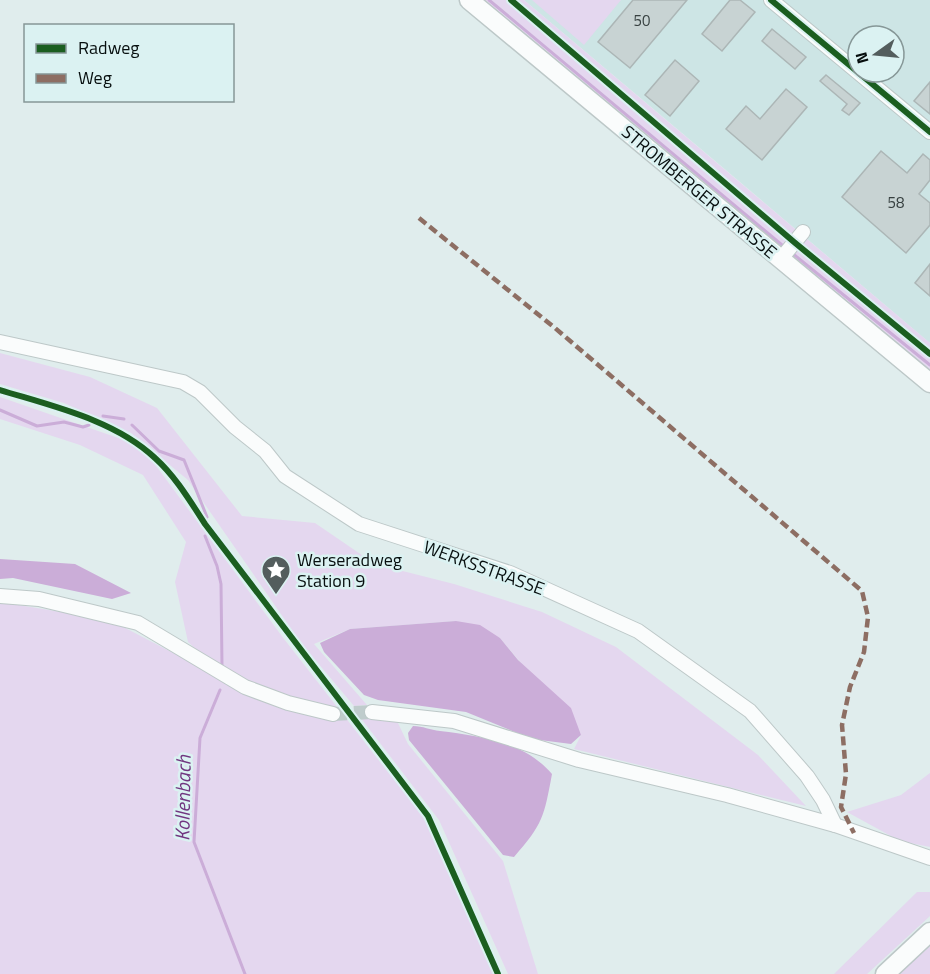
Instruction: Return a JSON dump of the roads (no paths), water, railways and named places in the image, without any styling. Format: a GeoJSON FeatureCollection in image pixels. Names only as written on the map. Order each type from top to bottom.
{"type":"FeatureCollection","features":[{"type":"Feature","properties":{"kind":"main road","name":"STROMBERGER STRASSE"},"geometry":{"type":"LineString","coordinates":[[469,0],[930,383]]}},
{"type":"Feature","properties":{"kind":"main road"},"geometry":{"type":"LineString","coordinates":[[885,974],[930,932]]}},
{"type":"Feature","properties":{"kind":"street"},"geometry":{"type":"LineString","coordinates":[[771,0],[930,132]]}},
{"type":"Feature","properties":{"kind":"street"},"geometry":{"type":"LineString","coordinates":[[780,260],[803,232]]}},
{"type":"Feature","properties":{"kind":"street","name":"WERKSSTRASSE"},"geometry":{"type":"LineString","coordinates":[[0,342],[183,382],[200,392],[235,427],[265,451],[285,476],[359,524],[510,573],[638,632],[750,711],[807,776],[823,800],[835,825]]}},
{"type":"Feature","properties":{"kind":"street"},"geometry":{"type":"LineString","coordinates":[[0,596],[39,599],[138,623],[245,687],[288,703],[333,714]]}},
{"type":"Feature","properties":{"kind":"street"},"geometry":{"type":"LineString","coordinates":[[372,712],[454,721],[579,760],[727,795],[835,825],[930,858]]}},
{"type":"Feature","properties":{"kind":"waterway"},"geometry":{"type":"LineString","coordinates":[[489,0],[782,245]]}},
{"type":"Feature","properties":{"kind":"waterway"},"geometry":{"type":"LineString","coordinates":[[792,253],[930,365]]}},
{"type":"Feature","properties":{"kind":"waterway","name":"Kollenbach"},"geometry":{"type":"LineString","coordinates":[[0,410],[37,426],[64,422],[83,427],[89,425]]}},
{"type":"Feature","properties":{"kind":"waterway","name":"Kollenbach"},"geometry":{"type":"LineString","coordinates":[[103,416],[124,419]]}},
{"type":"Feature","properties":{"kind":"waterway","name":"Kollenbach"},"geometry":{"type":"LineString","coordinates":[[132,425],[159,451],[184,460],[207,517]]}},
{"type":"Feature","properties":{"kind":"waterway","name":"Kollenbach"},"geometry":{"type":"LineString","coordinates":[[205,536],[217,566],[221,584],[222,666]]}},
{"type":"Feature","properties":{"kind":"waterway","name":"Kollenbach"},"geometry":{"type":"LineString","coordinates":[[220,690],[200,738],[194,842],[245,974]]}},
{"type":"Feature","properties":{"kind":"tunnel"},"geometry":{"type":"LineString","coordinates":[[333,714],[372,712]]}},
{"type":"Feature","properties":{"kind":"place","name":"Werseradweg Station 9"},"geometry":{"type":"Point","coordinates":[276,596]}}]}
